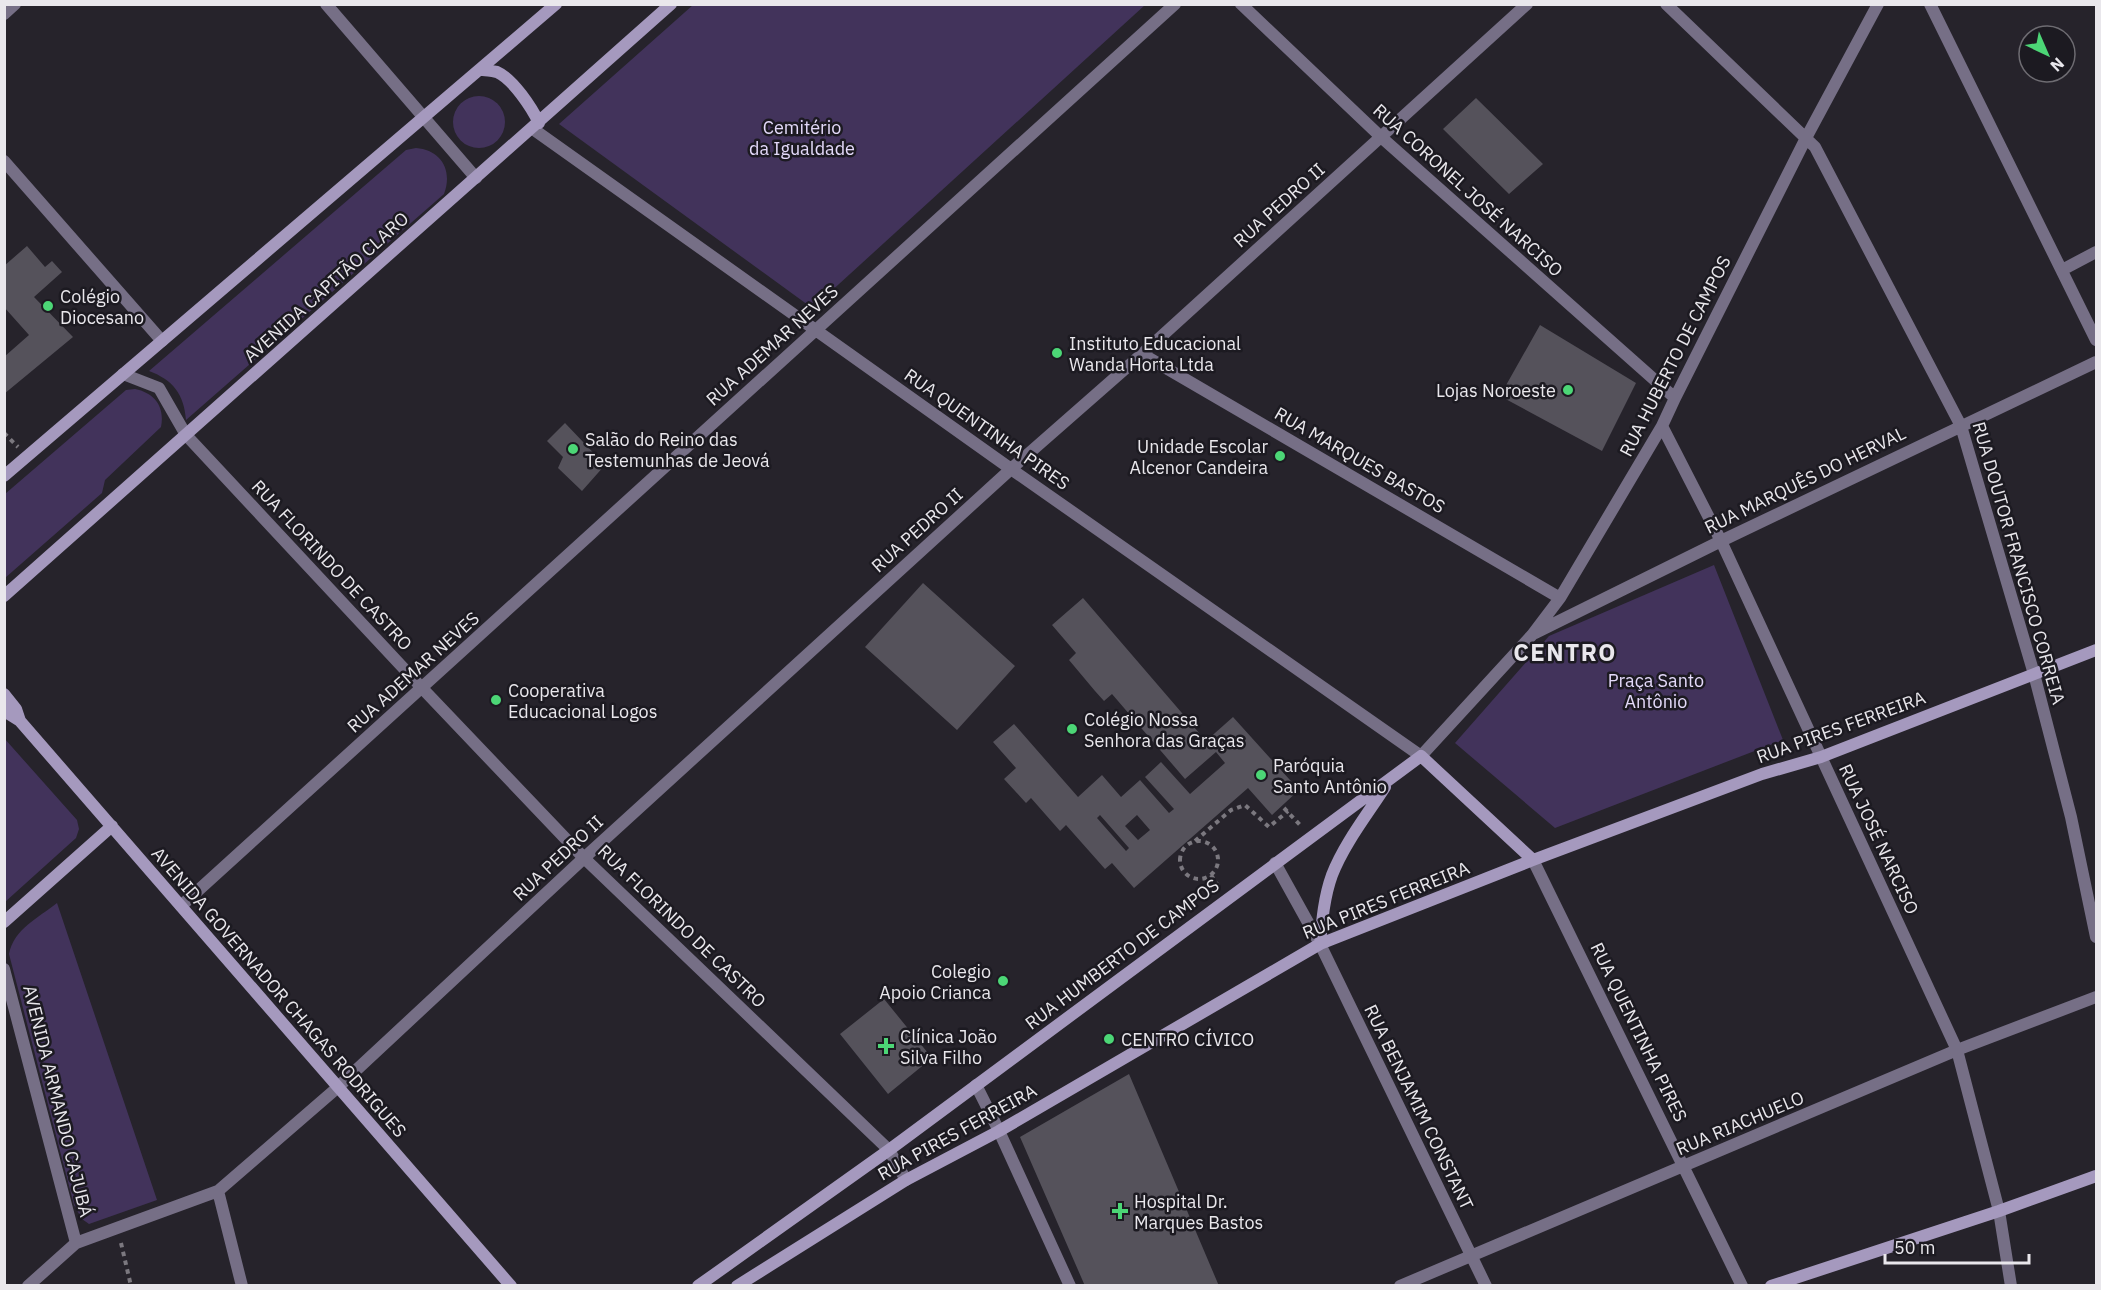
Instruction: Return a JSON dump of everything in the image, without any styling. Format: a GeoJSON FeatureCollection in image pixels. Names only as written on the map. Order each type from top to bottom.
{"type":"FeatureCollection","features":[{"type":"Feature","properties":{"kind":"main road"},"geometry":{"type":"LineString","coordinates":[[4,476],[556,4]]}},
{"type":"Feature","properties":{"kind":"main road","name":"AVENIDA CAPITÃO CLARO"},"geometry":{"type":"LineString","coordinates":[[4,596],[671,4]]}},
{"type":"Feature","properties":{"kind":"main road"},"geometry":{"type":"LineString","coordinates":[[482,69],[497,72],[508,80],[532,109],[536,126]]}},
{"type":"Feature","properties":{"kind":"main road","name":"RUA PIRES FERREIRA"},"geometry":{"type":"LineString","coordinates":[[737,1286],[906,1180],[999,1131],[1320,944],[1533,860],[1762,774],[1821,757],[2097,650]]}},
{"type":"Feature","properties":{"kind":"main road","name":"AVENIDA GOVERNADOR CHAGAS RODRIGUES"},"geometry":{"type":"LineString","coordinates":[[4,694],[16,709],[20,721]]}},
{"type":"Feature","properties":{"kind":"main road","name":"AVENIDA GOVERNADOR CHAGAS RODRIGUES"},"geometry":{"type":"LineString","coordinates":[[4,711],[20,721],[511,1286]]}},
{"type":"Feature","properties":{"kind":"main road"},"geometry":{"type":"LineString","coordinates":[[1421,756],[1533,860]]}},
{"type":"Feature","properties":{"kind":"main road","name":"RUA HUMBERTO DE CAMPOS"},"geometry":{"type":"LineString","coordinates":[[698,1286],[890,1150],[1421,756]]}},
{"type":"Feature","properties":{"kind":"main road"},"geometry":{"type":"LineString","coordinates":[[1320,944],[1331,876],[1341,855],[1390,779]]}},
{"type":"Feature","properties":{"kind":"main road"},"geometry":{"type":"LineString","coordinates":[[4,922],[112,826]]}},
{"type":"Feature","properties":{"kind":"main road"},"geometry":{"type":"LineString","coordinates":[[1771,1286],[1999,1211],[2097,1176]]}},
{"type":"Feature","properties":{"kind":"street"},"geometry":{"type":"LineString","coordinates":[[4,14],[15,4]]}},
{"type":"Feature","properties":{"kind":"street"},"geometry":{"type":"LineString","coordinates":[[326,4],[476,178]]}},
{"type":"Feature","properties":{"kind":"street","name":"RUA ADEMAR NEVES"},"geometry":{"type":"LineString","coordinates":[[181,906],[1175,4]]}},
{"type":"Feature","properties":{"kind":"street","name":"RUA CORONEL JOSÉ NARCISO"},"geometry":{"type":"LineString","coordinates":[[1241,4],[1381,137],[1675,398]]}},
{"type":"Feature","properties":{"kind":"street","name":"RUA PEDRO II"},"geometry":{"type":"LineString","coordinates":[[218,1191],[337,1088],[584,858],[1011,469],[1142,354],[1527,4]]}},
{"type":"Feature","properties":{"kind":"street","name":"RUA DOUTOR FRANCISCO CORREIA"},"geometry":{"type":"LineString","coordinates":[[1666,4],[1815,147],[1961,426],[2034,674],[2071,817],[2097,937]]}},
{"type":"Feature","properties":{"kind":"street","name":"RUA HUBERTO DE CAMPOS"},"geometry":{"type":"LineString","coordinates":[[1421,756],[1532,635],[1560,598],[1662,426],[1806,138],[1878,4]]}},
{"type":"Feature","properties":{"kind":"street"},"geometry":{"type":"LineString","coordinates":[[1930,4],[2097,340]]}},
{"type":"Feature","properties":{"kind":"street","name":"RUA QUENTINHA PIRES"},"geometry":{"type":"LineString","coordinates":[[536,126],[1011,469],[1421,756]]}},
{"type":"Feature","properties":{"kind":"street"},"geometry":{"type":"LineString","coordinates":[[4,161],[162,341]]}},
{"type":"Feature","properties":{"kind":"street"},"geometry":{"type":"LineString","coordinates":[[2062,270],[2097,252]]}},
{"type":"Feature","properties":{"kind":"street","name":"RUA MARQUES BASTOS"},"geometry":{"type":"LineString","coordinates":[[1142,354],[1560,598]]}},
{"type":"Feature","properties":{"kind":"street","name":"RUA MARQUÊS DO HERVAL"},"geometry":{"type":"LineString","coordinates":[[1532,635],[1721,540],[2097,362]]}},
{"type":"Feature","properties":{"kind":"street","name":"RUA FLORINDO DE CASTRO"},"geometry":{"type":"LineString","coordinates":[[123,374],[159,388],[186,435],[422,688],[584,858],[890,1150],[906,1180]]}},
{"type":"Feature","properties":{"kind":"street","name":"RUA JOSÉ NARCISO"},"geometry":{"type":"LineString","coordinates":[[1662,426],[1721,540],[1957,1050],[1999,1211],[2011,1286]]}},
{"type":"Feature","properties":{"kind":"street","name":"RUA QUENTINHA PIRES"},"geometry":{"type":"LineString","coordinates":[[1533,860],[1742,1286]]}},
{"type":"Feature","properties":{"kind":"street","name":"RUA BENJAMIM CONSTANT"},"geometry":{"type":"LineString","coordinates":[[1275,863],[1320,944],[1486,1286]]}},
{"type":"Feature","properties":{"kind":"street","name":"AVENIDA ARMANDO CAJUBÁ"},"geometry":{"type":"LineString","coordinates":[[4,969],[76,1243]]}},
{"type":"Feature","properties":{"kind":"street","name":"RUA RIACHUELO"},"geometry":{"type":"LineString","coordinates":[[1400,1286],[1957,1050],[2097,997]]}},
{"type":"Feature","properties":{"kind":"street"},"geometry":{"type":"LineString","coordinates":[[976,1085],[1070,1286]]}},
{"type":"Feature","properties":{"kind":"street"},"geometry":{"type":"LineString","coordinates":[[28,1286],[76,1243],[218,1191],[242,1286]]}},
{"type":"Feature","properties":{"kind":"path"},"geometry":{"type":"LineString","coordinates":[[1195,841],[1206,841],[1215,848],[1219,859],[1211,875],[1198,880],[1187,876],[1180,867],[1179,856],[1185,846],[1195,841],[1231,810],[1245,805],[1269,827],[1286,810],[1310,838]]}},
{"type":"Feature","properties":{"kind":"path"},"geometry":{"type":"LineString","coordinates":[[117,1228],[132,1286]]}},
{"type":"Feature","properties":{"kind":"green space","name":"Cemitério da Igualdade"},"geometry":{"type":"Polygon","coordinates":[[[693,5],[1145,5],[816,305],[808,305],[559,124],[693,5]]]}},
{"type":"Feature","properties":{"kind":"green space"},"geometry":{"type":"Polygon","coordinates":[[[479,96],[489,98],[497,104],[503,112],[505,122],[503,132],[497,140],[489,146],[479,148],[469,146],[461,140],[455,132],[453,122],[455,112],[461,104],[469,98],[479,96]]]}},
{"type":"Feature","properties":{"kind":"green space"},"geometry":{"type":"Polygon","coordinates":[[[416,148],[432,153],[443,163],[447,177],[444,194],[186,420],[183,403],[176,389],[165,379],[149,371],[406,150],[416,148]]]}},
{"type":"Feature","properties":{"kind":"green space"},"geometry":{"type":"Polygon","coordinates":[[[135,389],[148,394],[157,402],[161,413],[161,427],[105,480],[102,493],[5,578],[5,494],[126,390],[135,389]]]}},
{"type":"Feature","properties":{"kind":"green space","name":"Praça Santo Antônio"},"geometry":{"type":"Polygon","coordinates":[[[1714,565],[1783,740],[1555,828],[1455,743],[1549,636],[1714,565]]]}},
{"type":"Feature","properties":{"kind":"green space"},"geometry":{"type":"Polygon","coordinates":[[[4,738],[77,820],[79,829],[76,838],[5,902],[4,738]]]}},
{"type":"Feature","properties":{"kind":"green space"},"geometry":{"type":"Polygon","coordinates":[[[57,903],[157,1200],[89,1224],[82,1219],[74,1205],[9,954],[21,931],[57,903]]]}},
{"type":"Feature","properties":{"kind":"building"},"geometry":{"type":"Polygon","coordinates":[[[1476,98],[1543,164],[1509,194],[1443,129],[1476,98]]]}},
{"type":"Feature","properties":{"kind":"building"},"geometry":{"type":"Polygon","coordinates":[[[27,246],[45,267],[52,261],[62,272],[34,297],[73,337],[4,394],[4,357],[29,335],[4,307],[4,266],[27,246]]]}},
{"type":"Feature","properties":{"kind":"building","name":"Lojas Noroeste"},"geometry":{"type":"Polygon","coordinates":[[[1540,325],[1636,383],[1602,451],[1500,396],[1540,325]]]}},
{"type":"Feature","properties":{"kind":"building","name":"Salão do Reino das Testemunhas de Jeová"},"geometry":{"type":"Polygon","coordinates":[[[565,423],[605,465],[582,491],[558,468],[563,457],[547,441],[565,423]]]}},
{"type":"Feature","properties":{"kind":"building"},"geometry":{"type":"Polygon","coordinates":[[[923,583],[1015,666],[957,730],[865,647],[923,583]]]}},
{"type":"Feature","properties":{"kind":"building"},"geometry":{"type":"Polygon","coordinates":[[[1083,598],[1206,741],[1233,717],[1299,790],[1272,815],[1248,788],[1134,888],[1112,863],[1105,869],[1066,825],[1060,831],[1031,798],[1026,803],[1004,779],[1016,768],[993,742],[1014,724],[1078,797],[1102,775],[1121,797],[1140,780],[1169,813],[1174,809],[1145,777],[1161,762],[1190,794],[1225,763],[1216,752],[1185,779],[1112,694],[1104,701],[1095,691],[1069,660],[1076,653],[1052,625],[1083,598]],[[1100,815],[1097,818],[1126,851],[1129,848],[1100,815]],[[1137,815],[1125,826],[1138,840],[1150,830],[1137,815]]]}},
{"type":"Feature","properties":{"kind":"building","name":"Clínica João Silva Filho"},"geometry":{"type":"Polygon","coordinates":[[[884,999],[932,1058],[888,1094],[840,1034],[884,999]]]}},
{"type":"Feature","properties":{"kind":"building","name":"Hospital Dr. Marques Bastos"},"geometry":{"type":"Polygon","coordinates":[[[1129,1074],[1219,1286],[1085,1286],[1020,1137],[1129,1074]]]}},
{"type":"Feature","properties":{"kind":"place","name":"Colégio Diocesano"},"geometry":{"type":"Point","coordinates":[48,306]}},
{"type":"Feature","properties":{"kind":"place","name":"Instituto Educacional Wanda Horta Ltda"},"geometry":{"type":"Point","coordinates":[1057,353]}},
{"type":"Feature","properties":{"kind":"place","name":"Lojas Noroeste"},"geometry":{"type":"Point","coordinates":[1568,390]}},
{"type":"Feature","properties":{"kind":"place","name":"Salão do Reino das Testemunhas de Jeová"},"geometry":{"type":"Point","coordinates":[573,449]}},
{"type":"Feature","properties":{"kind":"place","name":"Unidade Escolar Alcenor Candeira"},"geometry":{"type":"Point","coordinates":[1280,456]}},
{"type":"Feature","properties":{"kind":"place","name":"Cooperativa Educacional Logos"},"geometry":{"type":"Point","coordinates":[496,700]}},
{"type":"Feature","properties":{"kind":"place","name":"Colégio Nossa Senhora das Graças"},"geometry":{"type":"Point","coordinates":[1072,729]}},
{"type":"Feature","properties":{"kind":"place","name":"Paróquia Santo Antônio"},"geometry":{"type":"Point","coordinates":[1261,775]}},
{"type":"Feature","properties":{"kind":"place","name":"Colegio Apoio Crianca"},"geometry":{"type":"Point","coordinates":[1003,981]}},
{"type":"Feature","properties":{"kind":"place","name":"CENTRO CÍVICO"},"geometry":{"type":"Point","coordinates":[1109,1039]}},
{"type":"Feature","properties":{"kind":"place","name":"Clínica João Silva Filho"},"geometry":{"type":"Point","coordinates":[886,1046]}},
{"type":"Feature","properties":{"kind":"place","name":"Hospital Dr. Marques Bastos"},"geometry":{"type":"Point","coordinates":[1120,1211]}},
{"type":"Feature","properties":{"kind":"district","name":"CENTRO"},"geometry":{"type":"Point","coordinates":[1565,652]}}]}
